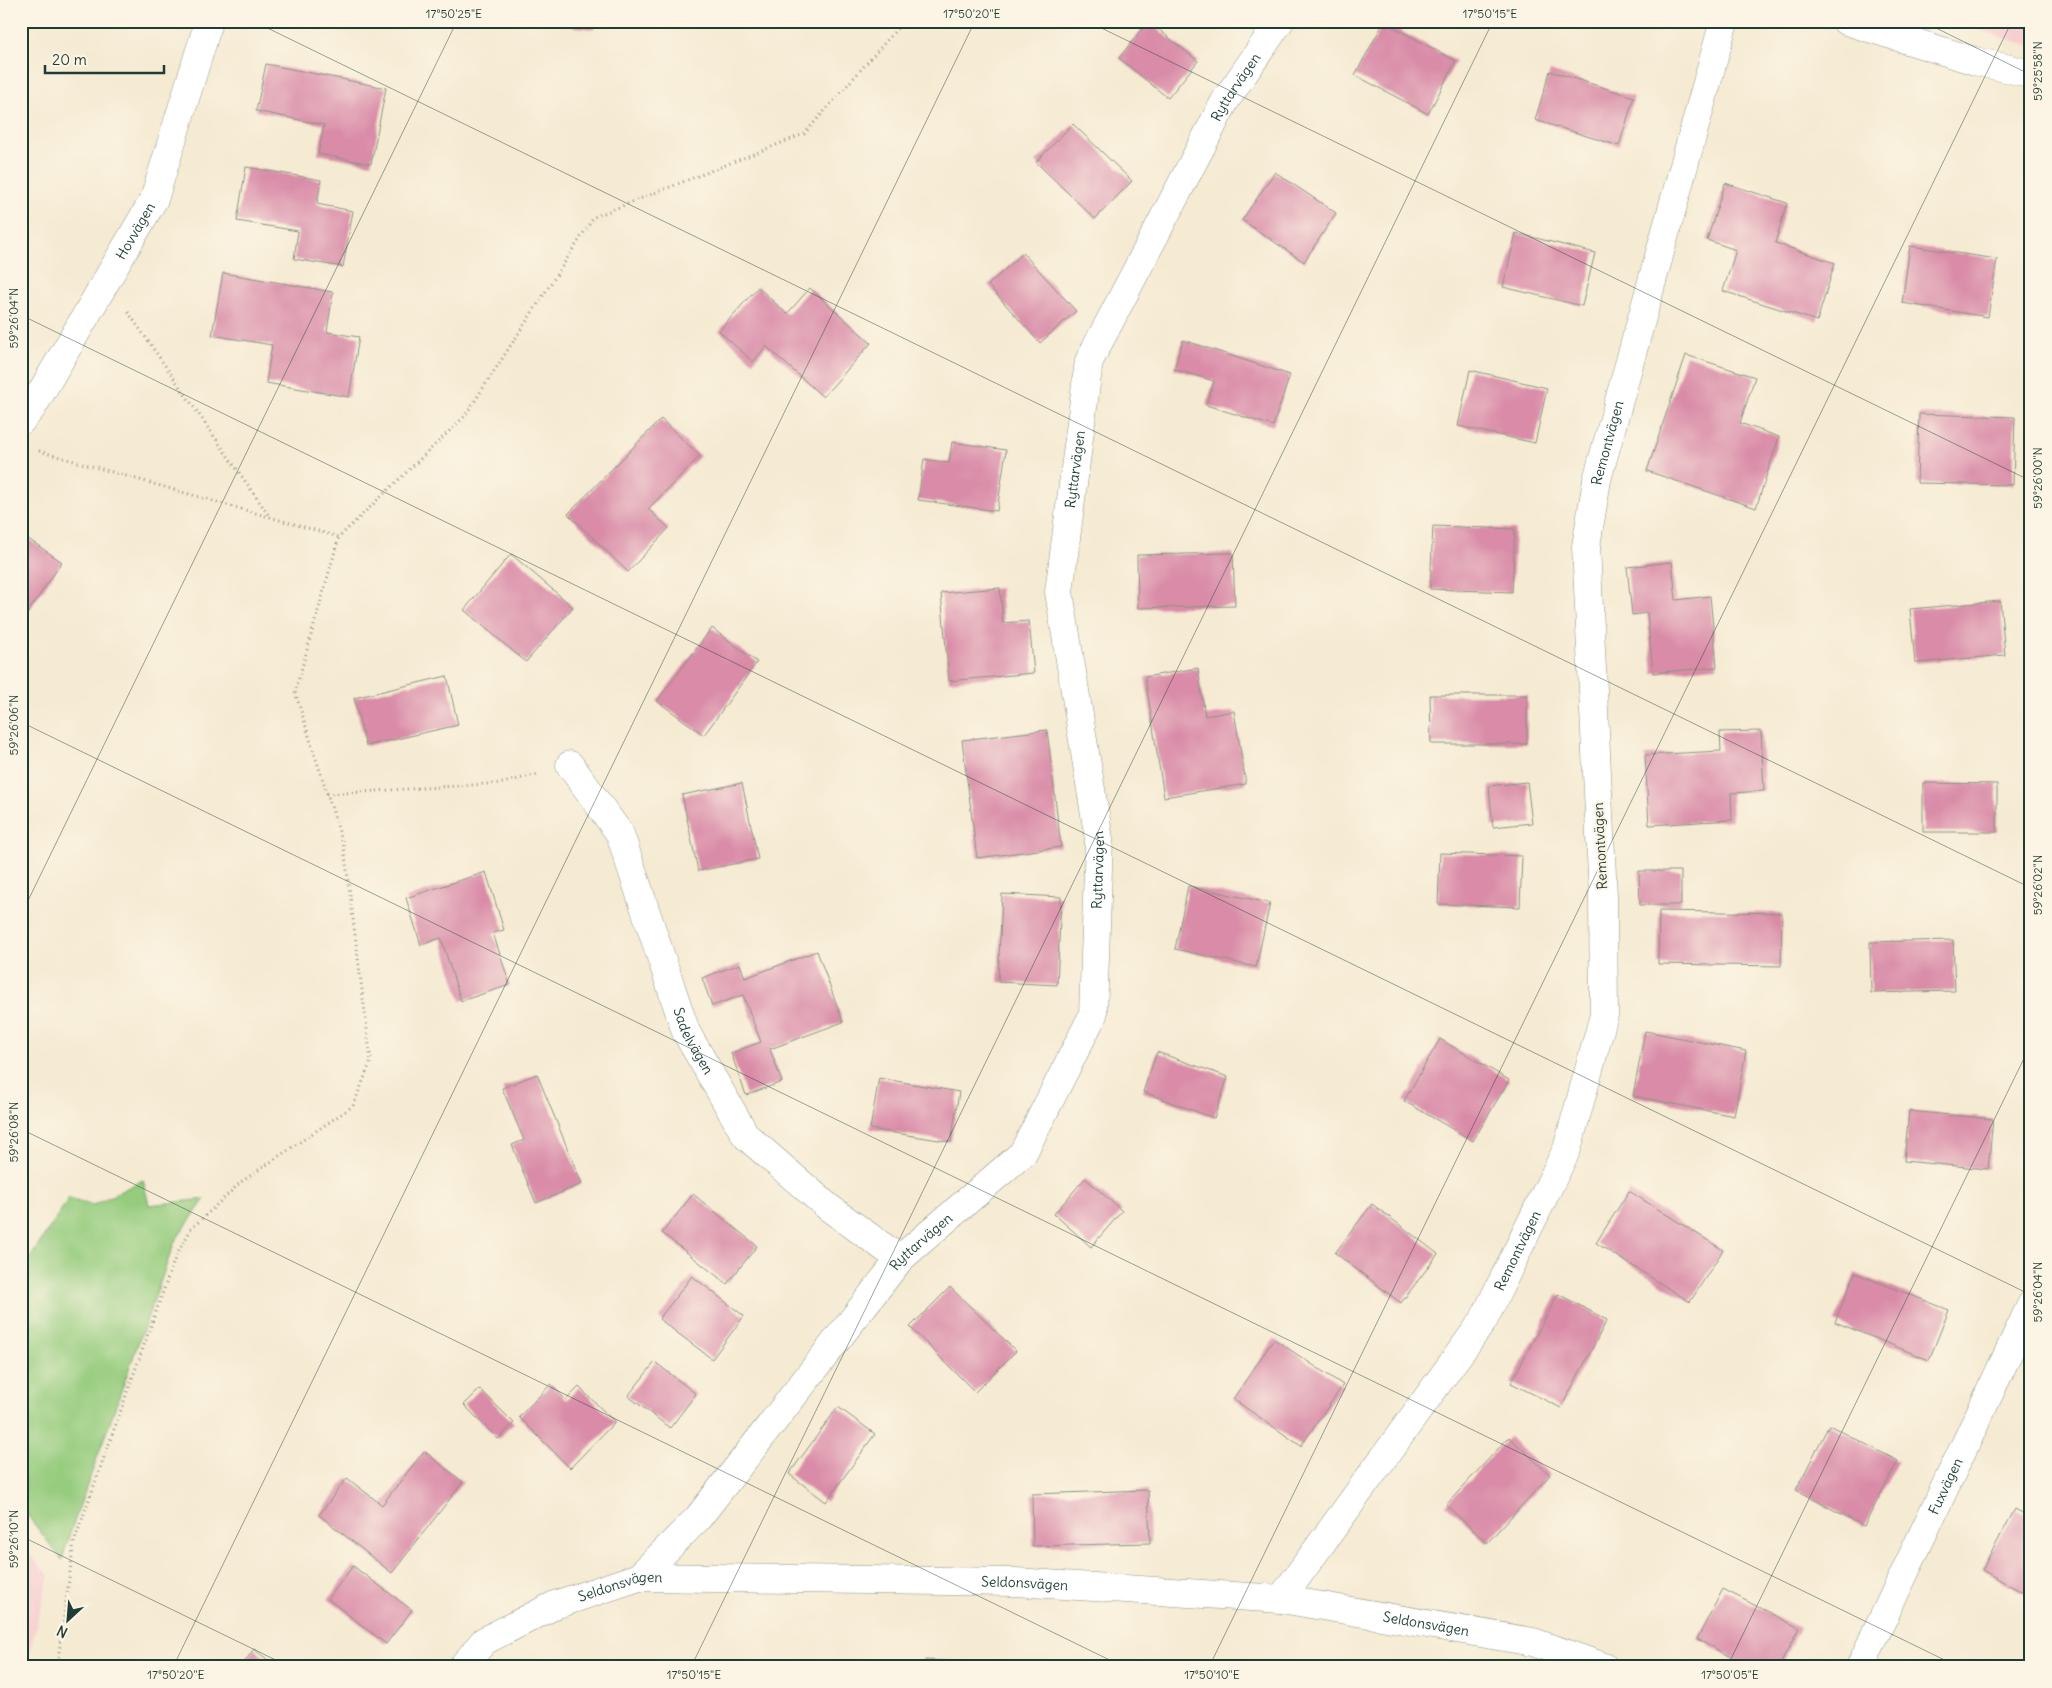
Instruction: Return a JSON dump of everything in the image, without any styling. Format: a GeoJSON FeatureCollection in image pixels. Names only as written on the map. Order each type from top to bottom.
{"type":"FeatureCollection","features":[{"type":"Feature","properties":{"kind":"street","name":"Hovvägen"},"geometry":{"type":"LineString","coordinates":[[21,421],[32,408],[154,199],[209,21]]}},
{"type":"Feature","properties":{"kind":"street","name":"Ryttarvägen"},"geometry":{"type":"LineString","coordinates":[[639,1578],[698,1518],[900,1259],[1023,1153],[1093,1015],[1099,839],[1059,592],[1089,361],[1225,101],[1280,21]]}},
{"type":"Feature","properties":{"kind":"street","name":"Remontvägen"},"geometry":{"type":"LineString","coordinates":[[1280,1599],[1482,1321],[1567,1149],[1604,1015],[1603,896],[1586,546],[1597,480],[1724,21]]}},
{"type":"Feature","properties":{"kind":"street"},"geometry":{"type":"LineString","coordinates":[[1846,21],[1976,61],[2031,74]]}},
{"type":"Feature","properties":{"kind":"street","name":"Sadelvägen"},"geometry":{"type":"LineString","coordinates":[[570,765],[620,834],[686,1032],[746,1136],[828,1207],[900,1259]]}},
{"type":"Feature","properties":{"kind":"street","name":"Fuxvägen"},"geometry":{"type":"LineString","coordinates":[[1860,1667],[2031,1306]]}},
{"type":"Feature","properties":{"kind":"street","name":"Seldonsvägen"},"geometry":{"type":"LineString","coordinates":[[462,1667],[484,1641],[555,1605],[639,1578],[1015,1582],[1280,1599],[1533,1642],[1604,1667]]}},
{"type":"Feature","properties":{"kind":"path"},"geometry":{"type":"LineString","coordinates":[[57,1667],[74,1542],[175,1258],[191,1229],[242,1182],[352,1106],[372,1061],[344,847],[295,692],[339,537],[465,416],[594,217],[804,134],[904,21]]}},
{"type":"Feature","properties":{"kind":"path"},"geometry":{"type":"LineString","coordinates":[[99,294],[125,307],[270,517]]}},
{"type":"Feature","properties":{"kind":"path"},"geometry":{"type":"LineString","coordinates":[[31,449],[339,537]]}},
{"type":"Feature","properties":{"kind":"path"},"geometry":{"type":"LineString","coordinates":[[327,794],[504,784],[570,765]]}},
{"type":"Feature","properties":{"kind":"shaded area"},"geometry":{"type":"Polygon","coordinates":[[[1949,21],[2031,21],[2031,46],[1949,21]]]}},
{"type":"Feature","properties":{"kind":"shaded area"},"geometry":{"type":"Polygon","coordinates":[[[21,1546],[49,1575],[26,1667],[21,1667],[21,1546]]]}},
{"type":"Feature","properties":{"kind":"green space"},"geometry":{"type":"Polygon","coordinates":[[[143,1180],[149,1205],[205,1199],[175,1241],[62,1560],[21,1507],[21,1272],[69,1198],[93,1205],[143,1180]]]}},
{"type":"Feature","properties":{"kind":"building"},"geometry":{"type":"Polygon","coordinates":[[[529,21],[593,21],[593,29],[529,21]]]}},
{"type":"Feature","properties":{"kind":"building"},"geometry":{"type":"Polygon","coordinates":[[[1148,21],[1198,61],[1168,98],[1119,58],[1148,21]]]}},
{"type":"Feature","properties":{"kind":"building"},"geometry":{"type":"Polygon","coordinates":[[[1384,22],[1456,61],[1428,114],[1355,75],[1384,22]]]}},
{"type":"Feature","properties":{"kind":"building"},"geometry":{"type":"Polygon","coordinates":[[[266,64],[386,88],[371,164],[318,154],[324,125],[256,111],[266,64]]]}},
{"type":"Feature","properties":{"kind":"building"},"geometry":{"type":"Polygon","coordinates":[[[1550,71],[1634,97],[1619,146],[1535,120],[1550,71]]]}},
{"type":"Feature","properties":{"kind":"building"},"geometry":{"type":"Polygon","coordinates":[[[1073,124],[1132,181],[1095,219],[1036,162],[1073,124]]]}},
{"type":"Feature","properties":{"kind":"building"},"geometry":{"type":"Polygon","coordinates":[[[246,167],[321,180],[317,204],[353,211],[343,267],[294,259],[298,231],[237,221],[246,167]]]}},
{"type":"Feature","properties":{"kind":"building"},"geometry":{"type":"Polygon","coordinates":[[[1275,172],[1336,213],[1304,262],[1242,220],[1275,172]]]}},
{"type":"Feature","properties":{"kind":"building"},"geometry":{"type":"Polygon","coordinates":[[[1725,183],[1787,203],[1775,243],[1835,263],[1817,321],[1723,291],[1736,250],[1707,240],[1725,183]]]}},
{"type":"Feature","properties":{"kind":"building"},"geometry":{"type":"Polygon","coordinates":[[[1516,233],[1595,253],[1582,306],[1503,287],[1516,233]]]}},
{"type":"Feature","properties":{"kind":"building"},"geometry":{"type":"Polygon","coordinates":[[[1910,246],[1997,259],[1988,317],[1902,303],[1910,246]]]}},
{"type":"Feature","properties":{"kind":"building"},"geometry":{"type":"Polygon","coordinates":[[[1023,253],[1076,311],[1040,343],[988,285],[1023,253]]]}},
{"type":"Feature","properties":{"kind":"building"},"geometry":{"type":"Polygon","coordinates":[[[223,273],[333,292],[327,332],[359,337],[349,397],[266,383],[272,345],[212,335],[223,273]]]}},
{"type":"Feature","properties":{"kind":"building"},"geometry":{"type":"Polygon","coordinates":[[[758,287],[787,314],[810,288],[871,343],[823,397],[766,346],[753,362],[719,331],[758,287]]]}},
{"type":"Feature","properties":{"kind":"building"},"geometry":{"type":"Polygon","coordinates":[[[1183,340],[1290,375],[1273,426],[1206,405],[1214,381],[1174,369],[1183,340]]]}},
{"type":"Feature","properties":{"kind":"building"},"geometry":{"type":"Polygon","coordinates":[[[1686,355],[1755,377],[1740,423],[1779,437],[1756,508],[1647,471],[1686,355]]]}},
{"type":"Feature","properties":{"kind":"building"},"geometry":{"type":"Polygon","coordinates":[[[1470,370],[1547,388],[1535,443],[1458,426],[1470,370]]]}},
{"type":"Feature","properties":{"kind":"building"},"geometry":{"type":"Polygon","coordinates":[[[1919,414],[2015,417],[2013,485],[1917,483],[1919,414]]]}},
{"type":"Feature","properties":{"kind":"building"},"geometry":{"type":"Polygon","coordinates":[[[661,419],[700,456],[648,509],[669,528],[628,572],[568,514],[661,419]]]}},
{"type":"Feature","properties":{"kind":"building"},"geometry":{"type":"Polygon","coordinates":[[[952,442],[1006,450],[997,511],[918,500],[924,459],[949,463],[952,442]]]}},
{"type":"Feature","properties":{"kind":"building"},"geometry":{"type":"Polygon","coordinates":[[[1433,526],[1515,529],[1512,592],[1430,589],[1433,526]]]}},
{"type":"Feature","properties":{"kind":"building"},"geometry":{"type":"Polygon","coordinates":[[[21,534],[62,562],[26,615],[21,612],[21,534]]]}},
{"type":"Feature","properties":{"kind":"building"},"geometry":{"type":"Polygon","coordinates":[[[1233,553],[1235,606],[1138,608],[1137,555],[1233,553]]]}},
{"type":"Feature","properties":{"kind":"building"},"geometry":{"type":"Polygon","coordinates":[[[511,554],[573,607],[526,662],[464,610],[511,554]]]}},
{"type":"Feature","properties":{"kind":"building"},"geometry":{"type":"Polygon","coordinates":[[[1672,562],[1676,600],[1710,596],[1717,667],[1653,673],[1647,613],[1632,615],[1627,567],[1672,562]]]}},
{"type":"Feature","properties":{"kind":"building"},"geometry":{"type":"Polygon","coordinates":[[[1000,588],[1003,623],[1029,621],[1034,673],[949,681],[941,593],[1000,588]]]}},
{"type":"Feature","properties":{"kind":"building"},"geometry":{"type":"Polygon","coordinates":[[[2000,601],[2005,655],[1915,663],[1910,609],[2000,601]]]}},
{"type":"Feature","properties":{"kind":"building"},"geometry":{"type":"Polygon","coordinates":[[[712,628],[757,662],[704,735],[657,701],[712,628]]]}},
{"type":"Feature","properties":{"kind":"building"},"geometry":{"type":"Polygon","coordinates":[[[1198,668],[1205,716],[1234,711],[1246,784],[1164,797],[1145,677],[1198,668]]]}},
{"type":"Feature","properties":{"kind":"building"},"geometry":{"type":"Polygon","coordinates":[[[447,676],[458,725],[366,746],[354,698],[447,676]]]}},
{"type":"Feature","properties":{"kind":"building"},"geometry":{"type":"Polygon","coordinates":[[[1430,695],[1527,695],[1527,744],[1431,744],[1430,695]]]}},
{"type":"Feature","properties":{"kind":"building"},"geometry":{"type":"Polygon","coordinates":[[[1047,730],[1061,847],[977,858],[962,740],[1047,730]]]}},
{"type":"Feature","properties":{"kind":"building"},"geometry":{"type":"Polygon","coordinates":[[[1761,731],[1764,791],[1731,793],[1732,820],[1649,825],[1645,755],[1721,751],[1720,732],[1761,731]]]}},
{"type":"Feature","properties":{"kind":"building"},"geometry":{"type":"Polygon","coordinates":[[[1527,782],[1532,823],[1493,827],[1489,786],[1527,782]]]}},
{"type":"Feature","properties":{"kind":"building"},"geometry":{"type":"Polygon","coordinates":[[[742,783],[758,859],[698,871],[682,795],[742,783]]]}},
{"type":"Feature","properties":{"kind":"building"},"geometry":{"type":"Polygon","coordinates":[[[1923,783],[1997,784],[1997,832],[1923,832],[1923,783]]]}},
{"type":"Feature","properties":{"kind":"building"},"geometry":{"type":"Polygon","coordinates":[[[1440,853],[1522,856],[1520,907],[1438,904],[1440,853]]]}},
{"type":"Feature","properties":{"kind":"building"},"geometry":{"type":"Polygon","coordinates":[[[1639,871],[1681,871],[1681,905],[1640,905],[1639,871]]]}},
{"type":"Feature","properties":{"kind":"building"},"geometry":{"type":"Polygon","coordinates":[[[486,872],[504,930],[493,933],[510,985],[461,1001],[441,938],[421,945],[406,898],[486,872]]]}},
{"type":"Feature","properties":{"kind":"building"},"geometry":{"type":"Polygon","coordinates":[[[1188,886],[1270,903],[1256,967],[1175,949],[1188,886]]]}},
{"type":"Feature","properties":{"kind":"building"},"geometry":{"type":"Polygon","coordinates":[[[1002,894],[1061,897],[1057,985],[998,982],[1002,894]]]}},
{"type":"Feature","properties":{"kind":"building"},"geometry":{"type":"Polygon","coordinates":[[[1659,911],[1782,913],[1781,966],[1658,964],[1659,911]]]}},
{"type":"Feature","properties":{"kind":"building"},"geometry":{"type":"Polygon","coordinates":[[[1953,940],[1955,991],[1871,993],[1870,942],[1953,940]]]}},
{"type":"Feature","properties":{"kind":"building"},"geometry":{"type":"Polygon","coordinates":[[[817,951],[843,1022],[770,1049],[782,1082],[746,1095],[731,1053],[761,1042],[743,995],[712,1006],[702,978],[740,964],[745,978],[817,951]]]}},
{"type":"Feature","properties":{"kind":"building"},"geometry":{"type":"Polygon","coordinates":[[[1645,1031],[1746,1051],[1734,1116],[1633,1096],[1645,1031]]]}},
{"type":"Feature","properties":{"kind":"building"},"geometry":{"type":"Polygon","coordinates":[[[1440,1039],[1509,1080],[1473,1141],[1404,1101],[1440,1039]]]}},
{"type":"Feature","properties":{"kind":"building"},"geometry":{"type":"Polygon","coordinates":[[[1157,1052],[1228,1077],[1214,1118],[1143,1092],[1157,1052]]]}},
{"type":"Feature","properties":{"kind":"building"},"geometry":{"type":"Polygon","coordinates":[[[537,1074],[582,1184],[536,1203],[512,1145],[524,1140],[502,1088],[537,1074]]]}},
{"type":"Feature","properties":{"kind":"building"},"geometry":{"type":"Polygon","coordinates":[[[879,1078],[959,1092],[951,1142],[870,1129],[879,1078]]]}},
{"type":"Feature","properties":{"kind":"building"},"geometry":{"type":"Polygon","coordinates":[[[1909,1111],[1993,1119],[1988,1169],[1904,1161],[1909,1111]]]}},
{"type":"Feature","properties":{"kind":"building"},"geometry":{"type":"Polygon","coordinates":[[[1085,1178],[1122,1211],[1091,1247],[1054,1214],[1085,1178]]]}},
{"type":"Feature","properties":{"kind":"building"},"geometry":{"type":"Polygon","coordinates":[[[1629,1191],[1723,1250],[1690,1302],[1596,1243],[1629,1191]]]}},
{"type":"Feature","properties":{"kind":"building"},"geometry":{"type":"Polygon","coordinates":[[[693,1194],[757,1246],[727,1284],[662,1233],[693,1194]]]}},
{"type":"Feature","properties":{"kind":"building"},"geometry":{"type":"Polygon","coordinates":[[[1372,1204],[1438,1254],[1401,1303],[1335,1253],[1372,1204]]]}},
{"type":"Feature","properties":{"kind":"building"},"geometry":{"type":"Polygon","coordinates":[[[1855,1273],[1949,1310],[1929,1360],[1835,1322],[1855,1273]]]}},
{"type":"Feature","properties":{"kind":"building"},"geometry":{"type":"Polygon","coordinates":[[[692,1276],[744,1316],[712,1359],[659,1319],[692,1276]]]}},
{"type":"Feature","properties":{"kind":"building"},"geometry":{"type":"Polygon","coordinates":[[[950,1287],[1016,1351],[975,1392],[910,1327],[950,1287]]]}},
{"type":"Feature","properties":{"kind":"building"},"geometry":{"type":"Polygon","coordinates":[[[1558,1294],[1607,1320],[1561,1408],[1511,1383],[1558,1294]]]}},
{"type":"Feature","properties":{"kind":"building"},"geometry":{"type":"Polygon","coordinates":[[[1274,1339],[1343,1385],[1301,1446],[1233,1399],[1274,1339]]]}},
{"type":"Feature","properties":{"kind":"building"},"geometry":{"type":"Polygon","coordinates":[[[655,1362],[696,1394],[670,1428],[628,1396],[655,1362]]]}},
{"type":"Feature","properties":{"kind":"building"},"geometry":{"type":"Polygon","coordinates":[[[551,1384],[566,1400],[579,1387],[615,1422],[570,1468],[519,1417],[551,1384]]]}},
{"type":"Feature","properties":{"kind":"building"},"geometry":{"type":"Polygon","coordinates":[[[480,1389],[514,1423],[498,1439],[464,1405],[480,1389]]]}},
{"type":"Feature","properties":{"kind":"building"},"geometry":{"type":"Polygon","coordinates":[[[838,1407],[875,1434],[826,1502],[789,1474],[838,1407]]]}},
{"type":"Feature","properties":{"kind":"building"},"geometry":{"type":"Polygon","coordinates":[[[1829,1425],[1898,1461],[1864,1526],[1796,1490],[1829,1425]]]}},
{"type":"Feature","properties":{"kind":"building"},"geometry":{"type":"Polygon","coordinates":[[[1509,1437],[1550,1475],[1487,1543],[1446,1505],[1509,1437]]]}},
{"type":"Feature","properties":{"kind":"building"},"geometry":{"type":"Polygon","coordinates":[[[424,1451],[463,1482],[392,1573],[319,1515],[347,1478],[382,1505],[424,1451]]]}},
{"type":"Feature","properties":{"kind":"building"},"geometry":{"type":"Polygon","coordinates":[[[1148,1490],[1150,1543],[1033,1546],[1032,1494],[1148,1490]]]}},
{"type":"Feature","properties":{"kind":"building"},"geometry":{"type":"Polygon","coordinates":[[[2015,1509],[2031,1518],[2031,1597],[1982,1570],[2015,1509]]]}},
{"type":"Feature","properties":{"kind":"building"},"geometry":{"type":"Polygon","coordinates":[[[353,1566],[412,1610],[386,1644],[328,1599],[353,1566]]]}},
{"type":"Feature","properties":{"kind":"building"},"geometry":{"type":"Polygon","coordinates":[[[1723,1589],[1799,1628],[1779,1667],[1749,1667],[1697,1639],[1723,1589]]]}},
{"type":"Feature","properties":{"kind":"building"},"geometry":{"type":"Polygon","coordinates":[[[254,1649],[277,1667],[241,1667],[254,1649]]]}},
{"type":"Feature","properties":{"kind":"building"},"geometry":{"type":"Polygon","coordinates":[[[925,1660],[978,1663],[978,1667],[924,1667],[925,1660]]]}}]}
